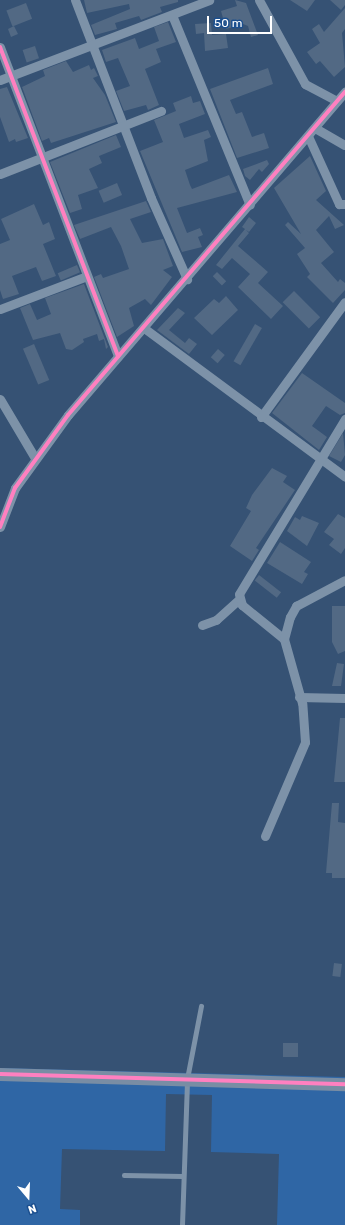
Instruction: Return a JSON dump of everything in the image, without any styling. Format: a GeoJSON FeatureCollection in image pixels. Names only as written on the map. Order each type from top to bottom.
{"type":"FeatureCollection","features":[{"type":"Feature","properties":{"kind":"street"},"geometry":{"type":"LineString","coordinates":[[75,0],[90,43],[187,279]]}},
{"type":"Feature","properties":{"kind":"street"},"geometry":{"type":"LineString","coordinates":[[0,80],[90,43],[172,15],[209,0]]}},
{"type":"Feature","properties":{"kind":"street"},"geometry":{"type":"LineString","coordinates":[[259,0],[305,84],[337,101]]}},
{"type":"Feature","properties":{"kind":"street"},"geometry":{"type":"LineString","coordinates":[[172,15],[250,205]]}},
{"type":"Feature","properties":{"kind":"street"},"geometry":{"type":"LineString","coordinates":[[0,47],[10,77],[118,356]]}},
{"type":"Feature","properties":{"kind":"street"},"geometry":{"type":"LineString","coordinates":[[0,527],[15,488],[35,458],[118,356],[187,279],[345,92]]}},
{"type":"Feature","properties":{"kind":"street"},"geometry":{"type":"LineString","coordinates":[[0,174],[161,111]]}},
{"type":"Feature","properties":{"kind":"street"},"geometry":{"type":"LineString","coordinates":[[315,128],[345,145]]}},
{"type":"Feature","properties":{"kind":"street"},"geometry":{"type":"LineString","coordinates":[[308,136],[339,204],[345,204]]}},
{"type":"Feature","properties":{"kind":"street"},"geometry":{"type":"LineString","coordinates":[[0,309],[87,276]]}},
{"type":"Feature","properties":{"kind":"street"},"geometry":{"type":"LineString","coordinates":[[261,417],[345,302]]}},
{"type":"Feature","properties":{"kind":"street"},"geometry":{"type":"LineString","coordinates":[[144,328],[261,417],[345,477]]}},
{"type":"Feature","properties":{"kind":"street"},"geometry":{"type":"LineString","coordinates":[[0,399],[35,458]]}},
{"type":"Feature","properties":{"kind":"street"},"geometry":{"type":"LineString","coordinates":[[202,625],[216,620],[239,599],[319,458],[345,419]]}},
{"type":"Feature","properties":{"kind":"street"},"geometry":{"type":"LineString","coordinates":[[284,639],[296,606],[345,580]]}},
{"type":"Feature","properties":{"kind":"street"},"geometry":{"type":"LineString","coordinates":[[239,599],[284,639],[304,716],[304,748],[265,836]]}},
{"type":"Feature","properties":{"kind":"street"},"geometry":{"type":"LineString","coordinates":[[299,697],[345,698]]}},
{"type":"Feature","properties":{"kind":"street"},"geometry":{"type":"LineString","coordinates":[[0,1074],[345,1084]]}},
{"type":"Feature","properties":{"kind":"lane"},"geometry":{"type":"LineString","coordinates":[[182,1225],[182,1176],[187,1079],[201,1006]]}},
{"type":"Feature","properties":{"kind":"lane"},"geometry":{"type":"LineString","coordinates":[[124,1175],[182,1176]]}},
{"type":"Feature","properties":{"kind":"shaded area"},"geometry":{"type":"Polygon","coordinates":[[[0,1068],[345,1077],[345,1225],[277,1225],[279,1154],[211,1152],[212,1095],[166,1094],[165,1151],[62,1149],[60,1209],[80,1210],[80,1225],[0,1225],[0,1068]]]}},
{"type":"Feature","properties":{"kind":"building"},"geometry":{"type":"Polygon","coordinates":[[[84,0],[178,0],[178,2],[160,7],[162,12],[141,20],[139,16],[115,23],[117,29],[95,35],[91,25],[130,9],[129,4],[87,13],[84,0]]]}},
{"type":"Feature","properties":{"kind":"building"},"geometry":{"type":"Polygon","coordinates":[[[235,0],[246,3],[258,35],[251,37],[248,26],[243,24],[226,29],[221,11],[237,6],[235,0]]]}},
{"type":"Feature","properties":{"kind":"building"},"geometry":{"type":"Polygon","coordinates":[[[290,0],[315,0],[307,11],[290,0]]]}},
{"type":"Feature","properties":{"kind":"building"},"geometry":{"type":"Polygon","coordinates":[[[330,0],[345,0],[345,5],[341,10],[330,0]]]}},
{"type":"Feature","properties":{"kind":"building"},"geometry":{"type":"Polygon","coordinates":[[[26,3],[32,19],[12,26],[6,11],[26,3]]]}},
{"type":"Feature","properties":{"kind":"building"},"geometry":{"type":"Polygon","coordinates":[[[345,8],[345,29],[342,33],[345,67],[334,77],[320,61],[316,64],[307,52],[320,43],[312,29],[319,24],[324,32],[345,8]]]}},
{"type":"Feature","properties":{"kind":"building"},"geometry":{"type":"Polygon","coordinates":[[[168,22],[176,42],[156,49],[161,62],[145,69],[159,105],[148,110],[146,105],[124,111],[116,91],[130,86],[118,58],[106,62],[102,50],[135,38],[139,49],[159,41],[154,27],[168,22]]]}},
{"type":"Feature","properties":{"kind":"building"},"geometry":{"type":"Polygon","coordinates":[[[211,23],[212,35],[226,34],[228,48],[205,51],[204,33],[196,34],[195,24],[211,23]]]}},
{"type":"Feature","properties":{"kind":"building"},"geometry":{"type":"Polygon","coordinates":[[[14,26],[18,34],[11,37],[8,29],[14,26]]]}},
{"type":"Feature","properties":{"kind":"building"},"geometry":{"type":"Polygon","coordinates":[[[35,46],[39,58],[27,62],[23,50],[35,46]]]}},
{"type":"Feature","properties":{"kind":"building"},"geometry":{"type":"Polygon","coordinates":[[[66,61],[73,72],[89,65],[91,70],[94,68],[98,76],[93,78],[105,95],[116,122],[51,143],[49,138],[42,141],[22,87],[45,76],[43,70],[66,61]]]}},
{"type":"Feature","properties":{"kind":"building"},"geometry":{"type":"Polygon","coordinates":[[[268,68],[273,84],[230,100],[236,114],[242,112],[252,137],[264,133],[269,148],[237,158],[210,89],[268,68]]]}},
{"type":"Feature","properties":{"kind":"building"},"geometry":{"type":"Polygon","coordinates":[[[7,87],[28,138],[16,142],[15,139],[9,142],[0,117],[0,89],[7,87]]]}},
{"type":"Feature","properties":{"kind":"building"},"geometry":{"type":"Polygon","coordinates":[[[191,96],[193,103],[200,101],[205,114],[179,124],[184,138],[208,130],[211,137],[204,140],[208,161],[185,170],[190,185],[192,189],[229,175],[237,192],[177,208],[187,233],[200,228],[203,235],[198,237],[202,247],[182,252],[140,151],[163,142],[154,120],[176,111],[173,103],[191,96]]]}},
{"type":"Feature","properties":{"kind":"building"},"geometry":{"type":"Polygon","coordinates":[[[116,135],[121,147],[99,156],[102,163],[89,169],[98,188],[78,195],[82,209],[70,213],[50,162],[116,135]]]}},
{"type":"Feature","properties":{"kind":"building"},"geometry":{"type":"Polygon","coordinates":[[[310,156],[326,191],[316,200],[344,225],[335,229],[329,216],[316,230],[334,252],[321,263],[338,282],[340,279],[345,283],[345,290],[333,303],[307,277],[310,274],[297,254],[305,248],[285,225],[288,222],[301,234],[274,188],[310,156]]]}},
{"type":"Feature","properties":{"kind":"building"},"geometry":{"type":"Polygon","coordinates":[[[267,160],[269,164],[262,172],[259,169],[250,180],[245,176],[243,169],[267,160]]]}},
{"type":"Feature","properties":{"kind":"building"},"geometry":{"type":"Polygon","coordinates":[[[117,183],[122,195],[104,203],[99,191],[117,183]]]}},
{"type":"Feature","properties":{"kind":"building"},"geometry":{"type":"Polygon","coordinates":[[[146,201],[151,212],[130,219],[142,243],[163,239],[173,266],[163,270],[172,277],[151,305],[145,299],[129,308],[134,326],[117,337],[94,277],[101,274],[103,278],[129,269],[121,246],[111,227],[80,239],[74,225],[146,201]]]}},
{"type":"Feature","properties":{"kind":"building"},"geometry":{"type":"Polygon","coordinates":[[[34,204],[43,225],[49,222],[55,239],[43,244],[56,276],[42,281],[36,267],[12,276],[19,294],[3,299],[0,290],[0,244],[10,240],[1,219],[34,204]]]}},
{"type":"Feature","properties":{"kind":"building"},"geometry":{"type":"Polygon","coordinates":[[[249,217],[256,223],[249,232],[246,230],[249,233],[238,246],[268,272],[258,283],[283,306],[271,319],[238,287],[250,274],[232,258],[222,269],[216,265],[245,229],[242,227],[249,217]]]}},
{"type":"Feature","properties":{"kind":"building"},"geometry":{"type":"Polygon","coordinates":[[[77,265],[80,272],[61,281],[58,273],[77,265]]]}},
{"type":"Feature","properties":{"kind":"building"},"geometry":{"type":"Polygon","coordinates":[[[217,272],[226,281],[222,285],[213,276],[217,272]]]}},
{"type":"Feature","properties":{"kind":"building"},"geometry":{"type":"Polygon","coordinates":[[[84,284],[108,347],[106,349],[104,339],[99,341],[97,334],[83,339],[84,342],[72,350],[66,349],[60,333],[33,340],[20,308],[30,304],[37,320],[51,314],[45,298],[84,284]]]}},
{"type":"Feature","properties":{"kind":"building"},"geometry":{"type":"Polygon","coordinates":[[[294,291],[320,317],[309,328],[283,302],[294,291]]]}},
{"type":"Feature","properties":{"kind":"building"},"geometry":{"type":"Polygon","coordinates":[[[226,296],[238,310],[212,335],[194,318],[214,299],[219,303],[226,296]]]}},
{"type":"Feature","properties":{"kind":"building"},"geometry":{"type":"Polygon","coordinates":[[[178,308],[185,313],[169,330],[185,343],[189,338],[197,344],[189,354],[157,330],[178,308]]]}},
{"type":"Feature","properties":{"kind":"building"},"geometry":{"type":"Polygon","coordinates":[[[255,324],[262,328],[240,365],[234,361],[255,324]]]}},
{"type":"Feature","properties":{"kind":"building"},"geometry":{"type":"Polygon","coordinates":[[[34,344],[49,380],[38,385],[23,349],[34,344]]]}},
{"type":"Feature","properties":{"kind":"building"},"geometry":{"type":"Polygon","coordinates":[[[218,349],[225,355],[218,363],[211,357],[218,349]]]}},
{"type":"Feature","properties":{"kind":"building"},"geometry":{"type":"Polygon","coordinates":[[[302,373],[345,403],[345,413],[340,415],[326,406],[312,426],[327,437],[319,450],[272,413],[302,373]]]}},
{"type":"Feature","properties":{"kind":"building"},"geometry":{"type":"Polygon","coordinates":[[[343,433],[345,455],[341,462],[329,456],[343,433]]]}},
{"type":"Feature","properties":{"kind":"building"},"geometry":{"type":"Polygon","coordinates":[[[272,468],[287,476],[283,482],[295,490],[256,548],[259,550],[252,561],[230,546],[251,511],[246,508],[252,495],[272,468]]]}},
{"type":"Feature","properties":{"kind":"building"},"geometry":{"type":"Polygon","coordinates":[[[338,514],[345,518],[345,548],[341,554],[329,545],[334,539],[324,532],[338,514]]]}},
{"type":"Feature","properties":{"kind":"building"},"geometry":{"type":"Polygon","coordinates":[[[302,516],[319,523],[307,546],[287,531],[295,517],[300,520],[302,516]]]}},
{"type":"Feature","properties":{"kind":"building"},"geometry":{"type":"Polygon","coordinates":[[[280,542],[311,562],[304,572],[308,574],[302,584],[267,563],[280,542]]]}},
{"type":"Feature","properties":{"kind":"building"},"geometry":{"type":"Polygon","coordinates":[[[259,575],[281,592],[277,598],[255,581],[259,575]]]}},
{"type":"Feature","properties":{"kind":"building"},"geometry":{"type":"Polygon","coordinates":[[[332,606],[345,606],[345,651],[338,654],[332,642],[332,606]]]}},
{"type":"Feature","properties":{"kind":"building"},"geometry":{"type":"Polygon","coordinates":[[[337,663],[344,664],[341,686],[332,686],[337,663]]]}},
{"type":"Feature","properties":{"kind":"building"},"geometry":{"type":"Polygon","coordinates":[[[340,718],[345,718],[345,782],[334,782],[340,718]]]}},
{"type":"Feature","properties":{"kind":"building"},"geometry":{"type":"Polygon","coordinates":[[[332,803],[339,803],[338,822],[345,823],[345,878],[332,878],[332,873],[326,873],[332,803]]]}},
{"type":"Feature","properties":{"kind":"building"},"geometry":{"type":"Polygon","coordinates":[[[334,963],[342,964],[340,977],[332,976],[334,963]]]}},
{"type":"Feature","properties":{"kind":"building"},"geometry":{"type":"Polygon","coordinates":[[[283,1043],[298,1043],[298,1057],[283,1057],[283,1043]]]}},
{"type":"Feature","properties":{"kind":"cycle path"},"geometry":{"type":"LineString","coordinates":[[0,47],[118,356]]}},
{"type":"Feature","properties":{"kind":"cycle path"},"geometry":{"type":"LineString","coordinates":[[0,527],[15,488],[68,415],[345,92]]}},
{"type":"Feature","properties":{"kind":"cycle path"},"geometry":{"type":"LineString","coordinates":[[0,1074],[345,1084]]}}]}
